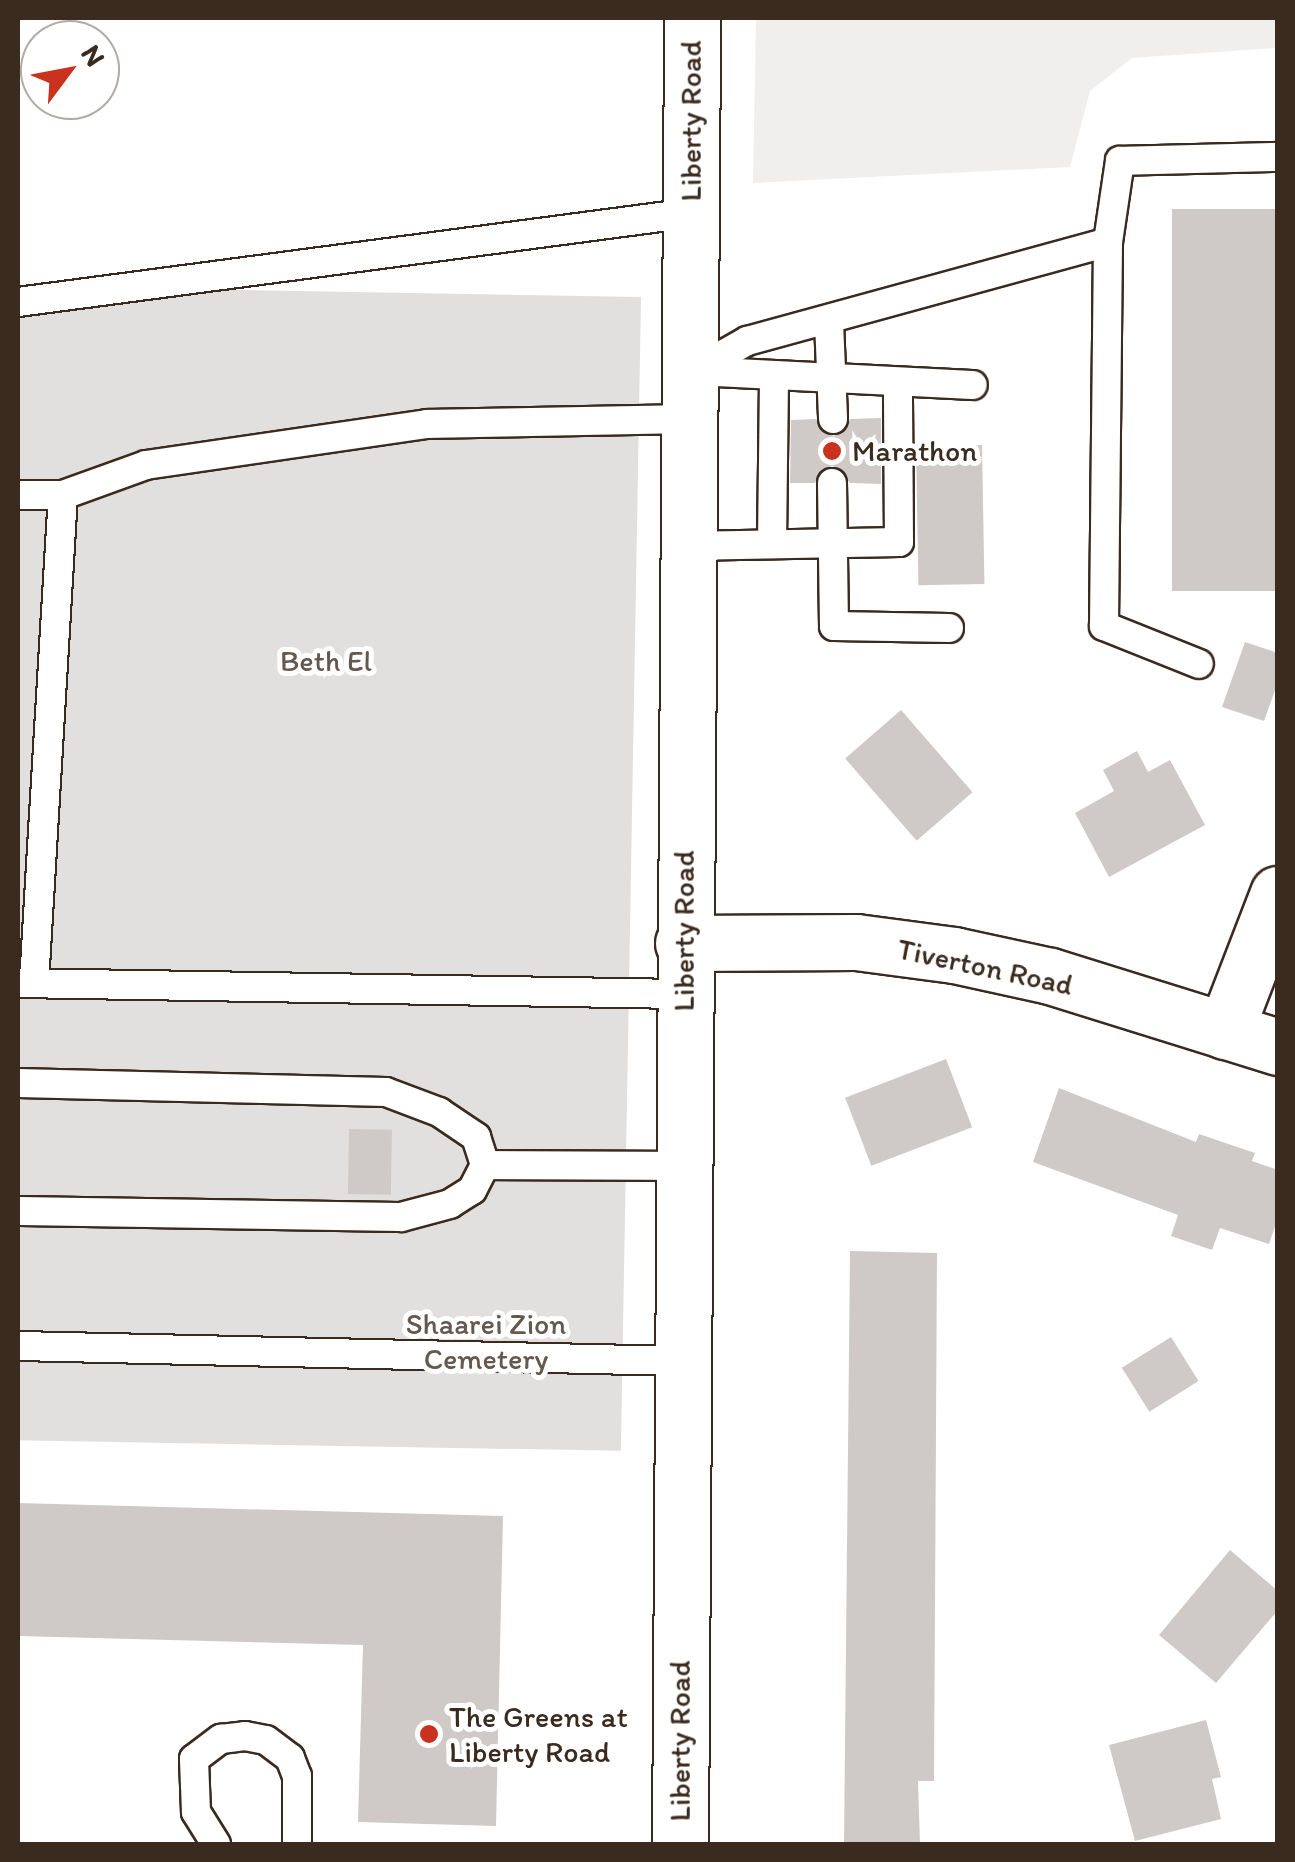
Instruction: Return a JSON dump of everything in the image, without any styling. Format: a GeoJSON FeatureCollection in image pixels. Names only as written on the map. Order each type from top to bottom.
{"type":"FeatureCollection","features":[{"type":"Feature","properties":{"kind":"main road","name":"Liberty Road"},"geometry":{"type":"LineString","coordinates":[[674,1843],[692,18]]}},
{"type":"Feature","properties":{"kind":"main road"},"geometry":{"type":"LineString","coordinates":[[1226,1030],[1278,894]]}},
{"type":"Feature","properties":{"kind":"main road","name":"Tiverton Road"},"geometry":{"type":"LineString","coordinates":[[683,968],[856,942],[954,955],[1050,976],[1278,1047]]}},
{"type":"Feature","properties":{"kind":"lane"},"geometry":{"type":"LineString","coordinates":[[1199,664],[1104,626],[1108,242],[1120,160],[1278,157]]}},
{"type":"Feature","properties":{"kind":"lane"},"geometry":{"type":"LineString","coordinates":[[18,302],[690,213]]}},
{"type":"Feature","properties":{"kind":"lane"},"geometry":{"type":"LineString","coordinates":[[691,395],[747,341],[829,322],[1108,242]]}},
{"type":"Feature","properties":{"kind":"lane"},"geometry":{"type":"LineString","coordinates":[[829,322],[833,419]]}},
{"type":"Feature","properties":{"kind":"lane"},"geometry":{"type":"LineString","coordinates":[[772,544],[774,376]]}},
{"type":"Feature","properties":{"kind":"lane"},"geometry":{"type":"LineString","coordinates":[[18,495],[62,495],[146,464],[426,424],[691,395],[774,376],[973,386]]}},
{"type":"Feature","properties":{"kind":"lane"},"geometry":{"type":"LineString","coordinates":[[687,546],[899,542],[898,382]]}},
{"type":"Feature","properties":{"kind":"lane"},"geometry":{"type":"LineString","coordinates":[[832,483],[834,626],[950,628]]}},
{"type":"Feature","properties":{"kind":"lane"},"geometry":{"type":"LineString","coordinates":[[62,495],[26,983],[683,968]]}},
{"type":"Feature","properties":{"kind":"lane"},"geometry":{"type":"LineString","coordinates":[[18,1083],[386,1092],[439,1112],[476,1136],[485,1165],[472,1190],[461,1197],[401,1217],[18,1211]]}},
{"type":"Feature","properties":{"kind":"lane"},"geometry":{"type":"LineString","coordinates":[[485,1165],[682,1166]]}},
{"type":"Feature","properties":{"kind":"lane"},"geometry":{"type":"LineString","coordinates":[[18,1346],[680,1361]]}},
{"type":"Feature","properties":{"kind":"lane"},"geometry":{"type":"LineString","coordinates":[[216,1844],[196,1812],[194,1759],[221,1739],[246,1736],[266,1740],[290,1758],[298,1776],[298,1844]]}},
{"type":"Feature","properties":{"kind":"shaded area"},"geometry":{"type":"Polygon","coordinates":[[[756,18],[1277,18],[1277,48],[1132,58],[1090,91],[1070,167],[753,183],[756,18]]]}},
{"type":"Feature","properties":{"kind":"green space","name":"Beth El"},"geometry":{"type":"Polygon","coordinates":[[[18,286],[641,297],[621,1451],[18,1440],[18,286]]]}},
{"type":"Feature","properties":{"kind":"building"},"geometry":{"type":"Polygon","coordinates":[[[1172,209],[1278,209],[1278,591],[1172,591],[1172,209]]]}},
{"type":"Feature","properties":{"kind":"building","name":"Marathon"},"geometry":{"type":"Polygon","coordinates":[[[881,418],[881,484],[850,483],[833,466],[822,469],[815,483],[790,483],[791,420],[816,419],[833,436],[843,433],[850,419],[881,418]]]}},
{"type":"Feature","properties":{"kind":"building"},"geometry":{"type":"Polygon","coordinates":[[[982,445],[984,584],[918,585],[916,446],[982,445]]]}},
{"type":"Feature","properties":{"kind":"building"},"geometry":{"type":"Polygon","coordinates":[[[1245,642],[1278,653],[1278,682],[1264,721],[1222,707],[1245,642]]]}},
{"type":"Feature","properties":{"kind":"building"},"geometry":{"type":"Polygon","coordinates":[[[901,710],[973,792],[917,841],[845,759],[901,710]]]}},
{"type":"Feature","properties":{"kind":"building"},"geometry":{"type":"Polygon","coordinates":[[[1137,751],[1148,772],[1170,760],[1205,825],[1109,877],[1075,813],[1114,791],[1103,770],[1137,751]]]}},
{"type":"Feature","properties":{"kind":"building"},"geometry":{"type":"Polygon","coordinates":[[[946,1059],[972,1127],[871,1166],[845,1098],[946,1059]]]}},
{"type":"Feature","properties":{"kind":"building"},"geometry":{"type":"Polygon","coordinates":[[[1059,1088],[1196,1142],[1199,1134],[1255,1153],[1252,1161],[1278,1170],[1278,1218],[1269,1244],[1220,1228],[1212,1250],[1171,1236],[1178,1215],[1033,1162],[1059,1088]]]}},
{"type":"Feature","properties":{"kind":"building"},"geometry":{"type":"Polygon","coordinates":[[[349,1129],[392,1130],[391,1195],[348,1194],[349,1129]]]}},
{"type":"Feature","properties":{"kind":"building"},"geometry":{"type":"Polygon","coordinates":[[[850,1251],[937,1253],[934,1781],[918,1781],[920,1844],[844,1844],[850,1251]]]}},
{"type":"Feature","properties":{"kind":"building"},"geometry":{"type":"Polygon","coordinates":[[[1171,1337],[1199,1381],[1149,1412],[1122,1368],[1171,1337]]]}},
{"type":"Feature","properties":{"kind":"building","name":"The Greens at Liberty Road"},"geometry":{"type":"Polygon","coordinates":[[[18,1503],[503,1516],[496,1826],[358,1822],[363,1645],[18,1636],[18,1503]]]}},
{"type":"Feature","properties":{"kind":"building"},"geometry":{"type":"Polygon","coordinates":[[[1230,1550],[1278,1591],[1278,1610],[1216,1683],[1159,1635],[1230,1550]]]}},
{"type":"Feature","properties":{"kind":"building"},"geometry":{"type":"Polygon","coordinates":[[[1206,1720],[1221,1777],[1212,1779],[1221,1819],[1135,1841],[1109,1745],[1206,1720]]]}},
{"type":"Feature","properties":{"kind":"place","name":"Marathon"},"geometry":{"type":"Point","coordinates":[832,451]}},
{"type":"Feature","properties":{"kind":"place","name":"The Greens at Liberty Road"},"geometry":{"type":"Point","coordinates":[429,1734]}},
{"type":"Feature","properties":{"kind":"park label","name":"Shaarei Zion Cemetery"},"geometry":{"type":"Point","coordinates":[486,1341]}}]}
